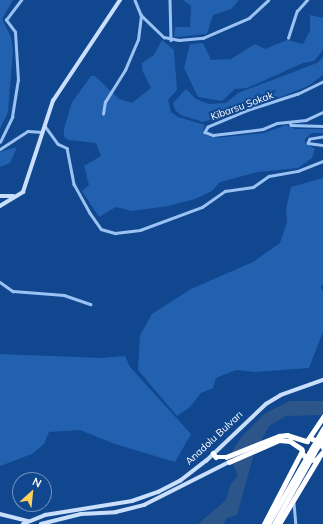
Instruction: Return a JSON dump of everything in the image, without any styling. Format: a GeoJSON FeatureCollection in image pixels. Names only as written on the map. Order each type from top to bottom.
{"type":"FeatureCollection","features":[{"type":"Feature","properties":{"kind":"highway"},"geometry":{"type":"LineString","coordinates":[[264,524],[306,441],[323,417]]}},
{"type":"Feature","properties":{"kind":"highway"},"geometry":{"type":"LineString","coordinates":[[268,524],[323,429]]}},
{"type":"Feature","properties":{"kind":"highway"},"geometry":{"type":"LineString","coordinates":[[213,453],[216,457],[226,457],[265,440],[287,435],[306,441],[312,439],[318,441],[323,447]]}},
{"type":"Feature","properties":{"kind":"highway"},"geometry":{"type":"LineString","coordinates":[[274,524],[323,438]]}},
{"type":"Feature","properties":{"kind":"highway"},"geometry":{"type":"LineString","coordinates":[[227,463],[261,447],[285,440],[302,451],[307,459],[316,460]]}},
{"type":"Feature","properties":{"kind":"highway"},"geometry":{"type":"LineString","coordinates":[[279,524],[303,486],[316,460],[323,452]]}},
{"type":"Feature","properties":{"kind":"street"},"geometry":{"type":"LineString","coordinates":[[0,142],[12,117],[18,80],[15,32],[6,20],[21,0]]}},
{"type":"Feature","properties":{"kind":"street"},"geometry":{"type":"LineString","coordinates":[[0,206],[23,192],[29,180],[44,124],[53,101],[120,0]]}},
{"type":"Feature","properties":{"kind":"street"},"geometry":{"type":"LineString","coordinates":[[135,0],[141,15],[164,37],[171,40],[203,38],[249,18],[268,0]]}},
{"type":"Feature","properties":{"kind":"street"},"geometry":{"type":"LineString","coordinates":[[170,0],[171,40]]}},
{"type":"Feature","properties":{"kind":"street"},"geometry":{"type":"LineString","coordinates":[[288,38],[297,11],[307,0]]}},
{"type":"Feature","properties":{"kind":"street"},"geometry":{"type":"LineString","coordinates":[[103,114],[105,102],[125,70],[138,40],[141,15]]}},
{"type":"Feature","properties":{"kind":"street","name":"Kibarsu Sokak"},"geometry":{"type":"LineString","coordinates":[[290,122],[240,132],[213,135],[205,132],[208,127],[246,111],[298,94],[323,82]]}},
{"type":"Feature","properties":{"kind":"street"},"geometry":{"type":"LineString","coordinates":[[290,122],[306,120],[323,112]]}},
{"type":"Feature","properties":{"kind":"street"},"geometry":{"type":"LineString","coordinates":[[290,122],[291,125],[323,126]]}},
{"type":"Feature","properties":{"kind":"street"},"geometry":{"type":"LineString","coordinates":[[44,124],[58,144],[67,148],[74,184],[90,213],[101,229],[115,234],[140,230],[202,207],[225,191],[253,187],[269,176],[298,171],[323,161]]}},
{"type":"Feature","properties":{"kind":"street"},"geometry":{"type":"LineString","coordinates":[[0,149],[28,131],[42,132]]}},
{"type":"Feature","properties":{"kind":"street"},"geometry":{"type":"LineString","coordinates":[[323,137],[310,138],[308,143],[323,145]]}},
{"type":"Feature","properties":{"kind":"street"},"geometry":{"type":"LineString","coordinates":[[0,196],[18,195]]}},
{"type":"Feature","properties":{"kind":"street"},"geometry":{"type":"LineString","coordinates":[[0,282],[13,291],[64,295],[90,304]]}},
{"type":"Feature","properties":{"kind":"street","name":"Anadolu Bulvarı"},"geometry":{"type":"LineString","coordinates":[[23,524],[45,515],[109,506],[147,496],[180,481],[266,404],[281,395],[323,380]]}},
{"type":"Feature","properties":{"kind":"street"},"geometry":{"type":"LineString","coordinates":[[226,457],[227,463]]}},
{"type":"Feature","properties":{"kind":"street","name":"Anadolu Bulvarı"},"geometry":{"type":"LineString","coordinates":[[42,524],[62,517],[116,512],[144,505],[227,463]]}},
{"type":"Feature","properties":{"kind":"street"},"geometry":{"type":"LineString","coordinates":[[296,524],[293,505],[303,486]]}},
{"type":"Feature","properties":{"kind":"street"},"geometry":{"type":"LineString","coordinates":[[0,514],[28,521]]}},
{"type":"Feature","properties":{"kind":"shaded area"},"geometry":{"type":"Polygon","coordinates":[[[0,0],[13,0],[2,19],[11,37],[13,50],[8,112],[0,129],[0,0]]]}},
{"type":"Feature","properties":{"kind":"shaded area"},"geometry":{"type":"Polygon","coordinates":[[[183,0],[239,0],[231,9],[213,15],[207,34],[174,37],[175,27],[190,27],[191,6],[183,0]]]}},
{"type":"Feature","properties":{"kind":"shaded area"},"geometry":{"type":"Polygon","coordinates":[[[310,15],[323,18],[323,50],[314,61],[303,63],[247,88],[235,89],[222,101],[198,97],[184,68],[190,44],[203,43],[211,60],[231,59],[255,44],[265,49],[287,40],[303,44],[310,31],[310,15]]]}},
{"type":"Feature","properties":{"kind":"shaded area"},"geometry":{"type":"Polygon","coordinates":[[[162,40],[174,50],[177,90],[168,100],[171,112],[178,117],[205,125],[203,131],[205,135],[215,138],[264,133],[286,125],[295,129],[323,129],[323,133],[312,133],[305,139],[305,143],[315,149],[312,158],[298,168],[258,172],[220,182],[212,191],[195,199],[168,206],[132,211],[116,207],[99,217],[82,191],[89,185],[84,166],[101,156],[96,143],[68,140],[64,136],[64,129],[72,102],[91,76],[95,76],[119,99],[132,103],[151,88],[142,70],[142,63],[154,55],[162,40]]]}},
{"type":"Feature","properties":{"kind":"shaded area"},"geometry":{"type":"Polygon","coordinates":[[[323,57],[323,75],[308,86],[260,105],[203,122],[181,115],[175,110],[173,103],[186,89],[196,99],[209,104],[226,103],[238,93],[317,63],[323,57]]]}},
{"type":"Feature","properties":{"kind":"shaded area"},"geometry":{"type":"Polygon","coordinates":[[[17,147],[10,163],[0,167],[0,152],[17,147]]]}},
{"type":"Feature","properties":{"kind":"shaded area"},"geometry":{"type":"Polygon","coordinates":[[[323,178],[323,284],[321,287],[323,292],[323,332],[309,368],[255,372],[236,370],[216,378],[213,388],[201,393],[190,407],[177,416],[138,370],[140,335],[152,314],[191,289],[253,262],[280,243],[287,222],[286,209],[291,187],[323,178]]]}},
{"type":"Feature","properties":{"kind":"shaded area"},"geometry":{"type":"Polygon","coordinates":[[[0,354],[102,358],[125,356],[130,367],[191,434],[175,462],[115,444],[80,430],[49,432],[44,444],[32,454],[0,466],[0,354]]]}},
{"type":"Feature","properties":{"kind":"shaded area"},"geometry":{"type":"Polygon","coordinates":[[[289,401],[323,401],[323,415],[286,416],[269,426],[254,454],[237,515],[227,518],[223,524],[198,524],[226,500],[230,486],[238,475],[232,463],[232,451],[242,436],[264,414],[289,401]]]}}]}
